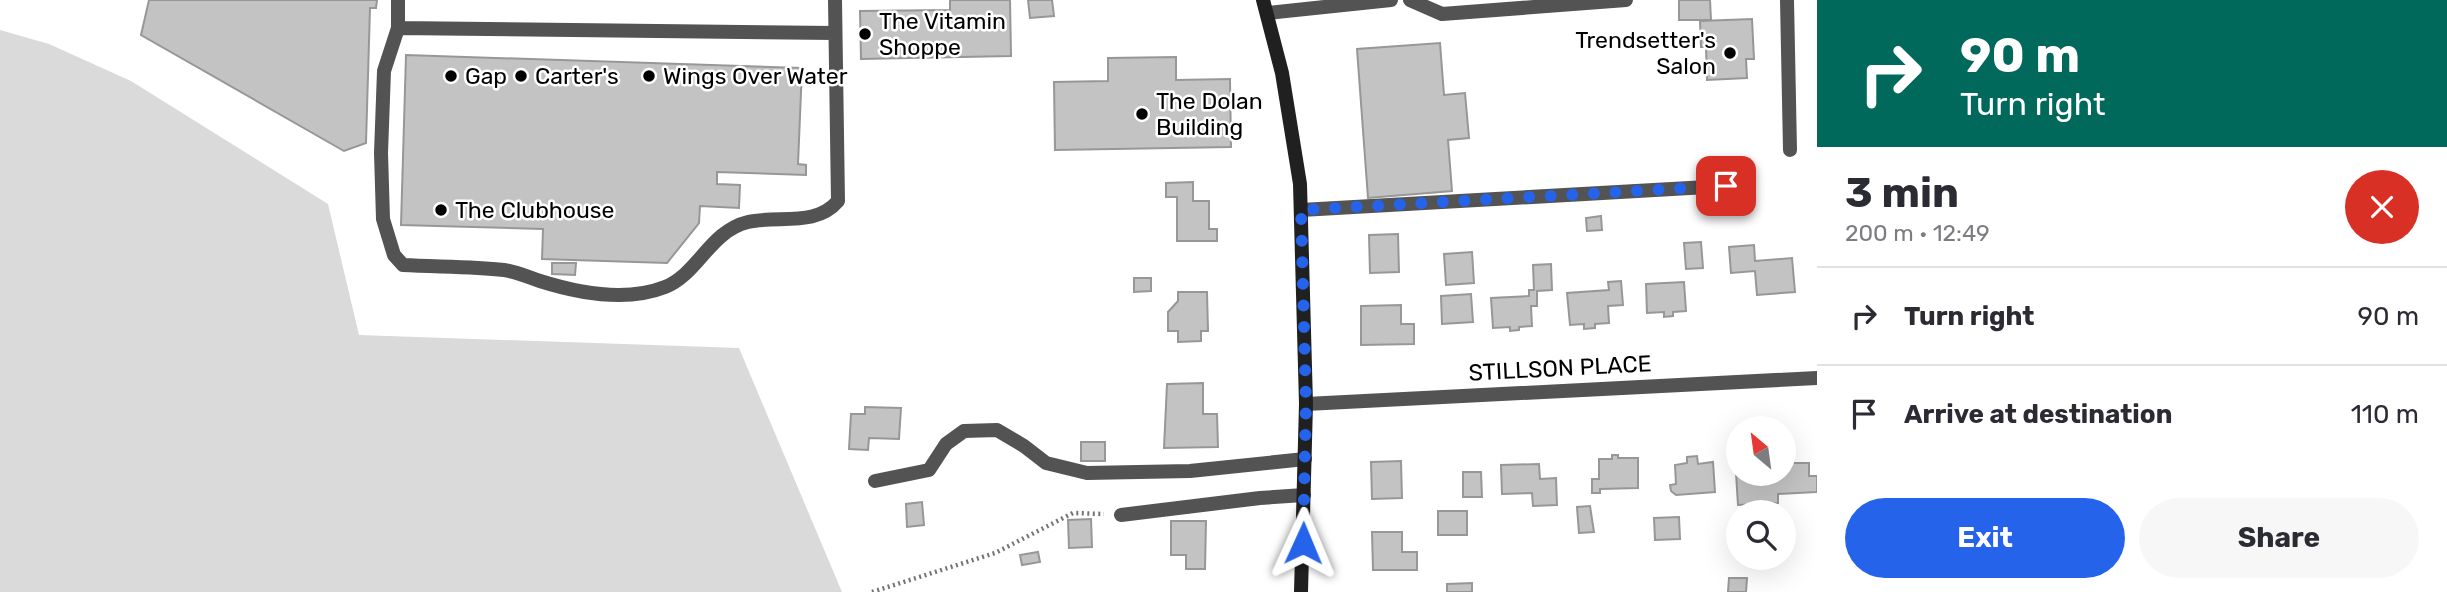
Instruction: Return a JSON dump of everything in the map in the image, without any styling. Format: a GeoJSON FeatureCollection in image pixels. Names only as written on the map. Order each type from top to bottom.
{"type":"FeatureCollection","features":[{"type":"Feature","properties":{"kind":"main road"},"geometry":{"type":"LineString","coordinates":[[1265,6],[1282,73],[1300,184],[1306,404],[1301,592]]}},
{"type":"Feature","properties":{"kind":"street"},"geometry":{"type":"LineString","coordinates":[[398,0],[398,28],[384,71],[380,153],[383,219],[394,255],[403,265],[504,270],[594,294],[643,293],[667,286],[682,278],[720,236],[748,222],[818,216],[830,211],[838,201],[835,0]]}},
{"type":"Feature","properties":{"kind":"street"},"geometry":{"type":"LineString","coordinates":[[1265,6],[1391,0]]}},
{"type":"Feature","properties":{"kind":"street"},"geometry":{"type":"LineString","coordinates":[[1410,0],[1442,14],[1626,0]]}},
{"type":"Feature","properties":{"kind":"street"},"geometry":{"type":"LineString","coordinates":[[1787,0],[1790,150]]}},
{"type":"Feature","properties":{"kind":"street"},"geometry":{"type":"LineString","coordinates":[[398,28],[835,33]]}},
{"type":"Feature","properties":{"kind":"street"},"geometry":{"type":"LineString","coordinates":[[1301,210],[1726,186]]}},
{"type":"Feature","properties":{"kind":"street","name":"STILLSON PLACE"},"geometry":{"type":"LineString","coordinates":[[1306,404],[1817,378]]}},
{"type":"Feature","properties":{"kind":"street"},"geometry":{"type":"LineString","coordinates":[[875,481],[929,470],[946,444],[964,431],[996,430],[1046,463],[1087,474],[1189,471],[1305,459]]}},
{"type":"Feature","properties":{"kind":"street"},"geometry":{"type":"LineString","coordinates":[[1121,515],[1304,495]]}},
{"type":"Feature","properties":{"kind":"path"},"geometry":{"type":"LineString","coordinates":[[872,592],[995,553],[1073,513],[1121,515]]}},
{"type":"Feature","properties":{"kind":"shaded area"},"geometry":{"type":"Polygon","coordinates":[[[0,30],[49,44],[131,81],[328,204],[359,335],[739,348],[842,592],[0,592],[0,30]]]}},
{"type":"Feature","properties":{"kind":"building"},"geometry":{"type":"Polygon","coordinates":[[[149,0],[377,0],[376,8],[370,8],[366,143],[344,151],[141,35],[149,0]]]}},
{"type":"Feature","properties":{"kind":"building"},"geometry":{"type":"Polygon","coordinates":[[[950,0],[1010,0],[1011,56],[861,59],[860,11],[950,10],[950,0]]]}},
{"type":"Feature","properties":{"kind":"building"},"geometry":{"type":"Polygon","coordinates":[[[1028,0],[1052,0],[1054,16],[1030,18],[1028,0]]]}},
{"type":"Feature","properties":{"kind":"building"},"geometry":{"type":"Polygon","coordinates":[[[1679,0],[1710,0],[1711,20],[1679,20],[1679,0]]]}},
{"type":"Feature","properties":{"kind":"building","name":"Trendsetter's Salon"},"geometry":{"type":"Polygon","coordinates":[[[1752,19],[1754,59],[1746,59],[1747,78],[1707,80],[1706,47],[1701,47],[1700,21],[1752,19]]]}},
{"type":"Feature","properties":{"kind":"building"},"geometry":{"type":"Polygon","coordinates":[[[1440,43],[1444,95],[1465,93],[1469,138],[1448,140],[1452,191],[1368,198],[1357,49],[1440,43]]]}},
{"type":"Feature","properties":{"kind":"building"},"geometry":{"type":"Polygon","coordinates":[[[406,55],[802,68],[798,164],[806,165],[806,175],[717,172],[717,184],[740,185],[739,208],[700,206],[699,223],[667,263],[542,259],[543,229],[401,225],[406,55]]]}},
{"type":"Feature","properties":{"kind":"building","name":"The Dolan Building"},"geometry":{"type":"Polygon","coordinates":[[[1176,57],[1176,80],[1230,79],[1231,147],[1055,150],[1054,82],[1108,81],[1108,58],[1176,57]]]}},
{"type":"Feature","properties":{"kind":"building"},"geometry":{"type":"Polygon","coordinates":[[[1193,182],[1193,201],[1209,201],[1209,229],[1217,229],[1217,241],[1177,241],[1177,197],[1166,197],[1166,183],[1193,182]]]}},
{"type":"Feature","properties":{"kind":"building"},"geometry":{"type":"Polygon","coordinates":[[[1601,216],[1602,230],[1587,231],[1586,218],[1601,216]]]}},
{"type":"Feature","properties":{"kind":"building"},"geometry":{"type":"Polygon","coordinates":[[[1398,234],[1399,272],[1370,273],[1369,235],[1398,234]]]}},
{"type":"Feature","properties":{"kind":"building"},"geometry":{"type":"Polygon","coordinates":[[[1701,242],[1703,268],[1686,269],[1684,243],[1701,242]]]}},
{"type":"Feature","properties":{"kind":"building"},"geometry":{"type":"Polygon","coordinates":[[[1754,245],[1755,261],[1792,258],[1795,292],[1757,295],[1755,271],[1731,273],[1729,247],[1754,245]]]}},
{"type":"Feature","properties":{"kind":"building"},"geometry":{"type":"Polygon","coordinates":[[[1472,252],[1474,283],[1446,285],[1444,254],[1472,252]]]}},
{"type":"Feature","properties":{"kind":"building"},"geometry":{"type":"Polygon","coordinates":[[[552,263],[576,263],[575,275],[552,274],[552,263]]]}},
{"type":"Feature","properties":{"kind":"building"},"geometry":{"type":"Polygon","coordinates":[[[1551,264],[1552,290],[1537,291],[1537,306],[1531,306],[1532,326],[1510,331],[1510,327],[1493,328],[1491,298],[1529,296],[1529,290],[1534,290],[1533,265],[1551,264]]]}},
{"type":"Feature","properties":{"kind":"building"},"geometry":{"type":"Polygon","coordinates":[[[1134,278],[1151,278],[1151,291],[1134,292],[1134,278]]]}},
{"type":"Feature","properties":{"kind":"building"},"geometry":{"type":"Polygon","coordinates":[[[1621,281],[1623,305],[1608,306],[1609,323],[1595,324],[1595,328],[1584,329],[1584,324],[1570,325],[1567,293],[1609,290],[1608,282],[1621,281]]]}},
{"type":"Feature","properties":{"kind":"building"},"geometry":{"type":"Polygon","coordinates":[[[1684,282],[1686,311],[1673,312],[1673,316],[1664,317],[1664,312],[1647,313],[1646,284],[1684,282]]]}},
{"type":"Feature","properties":{"kind":"building"},"geometry":{"type":"Polygon","coordinates":[[[1178,292],[1207,292],[1208,331],[1201,331],[1201,341],[1178,342],[1178,331],[1168,331],[1168,312],[1178,301],[1178,292]]]}},
{"type":"Feature","properties":{"kind":"building"},"geometry":{"type":"Polygon","coordinates":[[[1471,294],[1473,322],[1442,324],[1441,296],[1471,294]]]}},
{"type":"Feature","properties":{"kind":"building"},"geometry":{"type":"Polygon","coordinates":[[[1401,305],[1401,324],[1414,324],[1414,344],[1361,345],[1361,306],[1401,305]]]}},
{"type":"Feature","properties":{"kind":"building"},"geometry":{"type":"Polygon","coordinates":[[[1203,383],[1203,414],[1217,414],[1218,447],[1164,448],[1167,384],[1203,383]]]}},
{"type":"Feature","properties":{"kind":"building"},"geometry":{"type":"Polygon","coordinates":[[[865,407],[901,408],[899,439],[869,438],[868,450],[849,449],[851,414],[865,414],[865,407]]]}},
{"type":"Feature","properties":{"kind":"building"},"geometry":{"type":"Polygon","coordinates":[[[1081,442],[1105,442],[1105,461],[1081,461],[1081,442]]]}},
{"type":"Feature","properties":{"kind":"building"},"geometry":{"type":"Polygon","coordinates":[[[1612,455],[1618,455],[1618,458],[1638,458],[1638,488],[1600,489],[1600,493],[1592,493],[1592,479],[1599,479],[1599,459],[1612,459],[1612,455]]]}},
{"type":"Feature","properties":{"kind":"building"},"geometry":{"type":"Polygon","coordinates":[[[1697,456],[1698,464],[1713,462],[1715,492],[1676,495],[1671,491],[1670,485],[1676,484],[1675,465],[1687,463],[1687,457],[1697,456]]]}},
{"type":"Feature","properties":{"kind":"building"},"geometry":{"type":"Polygon","coordinates":[[[1401,461],[1402,498],[1372,499],[1371,462],[1401,461]]]}},
{"type":"Feature","properties":{"kind":"building"},"geometry":{"type":"Polygon","coordinates":[[[1796,463],[1809,463],[1809,476],[1817,476],[1817,492],[1778,494],[1778,500],[1738,500],[1737,486],[1796,486],[1796,463]]]}},
{"type":"Feature","properties":{"kind":"building"},"geometry":{"type":"Polygon","coordinates":[[[1539,464],[1540,479],[1556,478],[1557,505],[1533,506],[1532,493],[1502,494],[1501,465],[1539,464]]]}},
{"type":"Feature","properties":{"kind":"building"},"geometry":{"type":"Polygon","coordinates":[[[1463,472],[1481,472],[1482,497],[1463,497],[1463,472]]]}},
{"type":"Feature","properties":{"kind":"building"},"geometry":{"type":"Polygon","coordinates":[[[922,502],[924,525],[907,527],[906,504],[922,502]]]}},
{"type":"Feature","properties":{"kind":"building"},"geometry":{"type":"Polygon","coordinates":[[[1590,506],[1594,532],[1579,533],[1577,507],[1590,506]]]}},
{"type":"Feature","properties":{"kind":"building"},"geometry":{"type":"Polygon","coordinates":[[[1438,511],[1467,511],[1467,535],[1438,535],[1438,511]]]}},
{"type":"Feature","properties":{"kind":"building"},"geometry":{"type":"Polygon","coordinates":[[[1679,517],[1680,539],[1655,540],[1654,518],[1679,517]]]}},
{"type":"Feature","properties":{"kind":"building"},"geometry":{"type":"Polygon","coordinates":[[[1091,519],[1092,547],[1069,548],[1068,520],[1091,519]]]}},
{"type":"Feature","properties":{"kind":"building"},"geometry":{"type":"Polygon","coordinates":[[[1171,521],[1206,521],[1205,569],[1186,569],[1186,555],[1171,555],[1171,521]]]}},
{"type":"Feature","properties":{"kind":"building"},"geometry":{"type":"Polygon","coordinates":[[[1372,532],[1402,532],[1402,552],[1417,552],[1417,570],[1373,570],[1372,532]]]}},
{"type":"Feature","properties":{"kind":"building"},"geometry":{"type":"Polygon","coordinates":[[[1038,552],[1040,562],[1022,565],[1020,555],[1038,552]]]}},
{"type":"Feature","properties":{"kind":"building"},"geometry":{"type":"Polygon","coordinates":[[[1729,578],[1747,578],[1746,592],[1728,592],[1729,578]]]}},
{"type":"Feature","properties":{"kind":"building"},"geometry":{"type":"Polygon","coordinates":[[[1472,583],[1472,592],[1447,592],[1447,584],[1472,583]]]}},
{"type":"Feature","properties":{"kind":"place","name":"The Vitamin Shoppe"},"geometry":{"type":"Point","coordinates":[865,34]}},
{"type":"Feature","properties":{"kind":"place","name":"Trendsetter's Salon"},"geometry":{"type":"Point","coordinates":[1730,53]}},
{"type":"Feature","properties":{"kind":"place","name":"Gap"},"geometry":{"type":"Point","coordinates":[451,76]}},
{"type":"Feature","properties":{"kind":"place","name":"Carter's"},"geometry":{"type":"Point","coordinates":[521,76]}},
{"type":"Feature","properties":{"kind":"place","name":"Wings Over Water"},"geometry":{"type":"Point","coordinates":[649,76]}},
{"type":"Feature","properties":{"kind":"place","name":"The Dolan Building"},"geometry":{"type":"Point","coordinates":[1142,114]}},
{"type":"Feature","properties":{"kind":"place","name":"The Clubhouse"},"geometry":{"type":"Point","coordinates":[441,210]}},
{"type":"Feature","properties":{"kind":"route"},"geometry":{"type":"LineString","coordinates":[[1303,543],[1306,404],[1301,210],[1726,186]]}}]}
